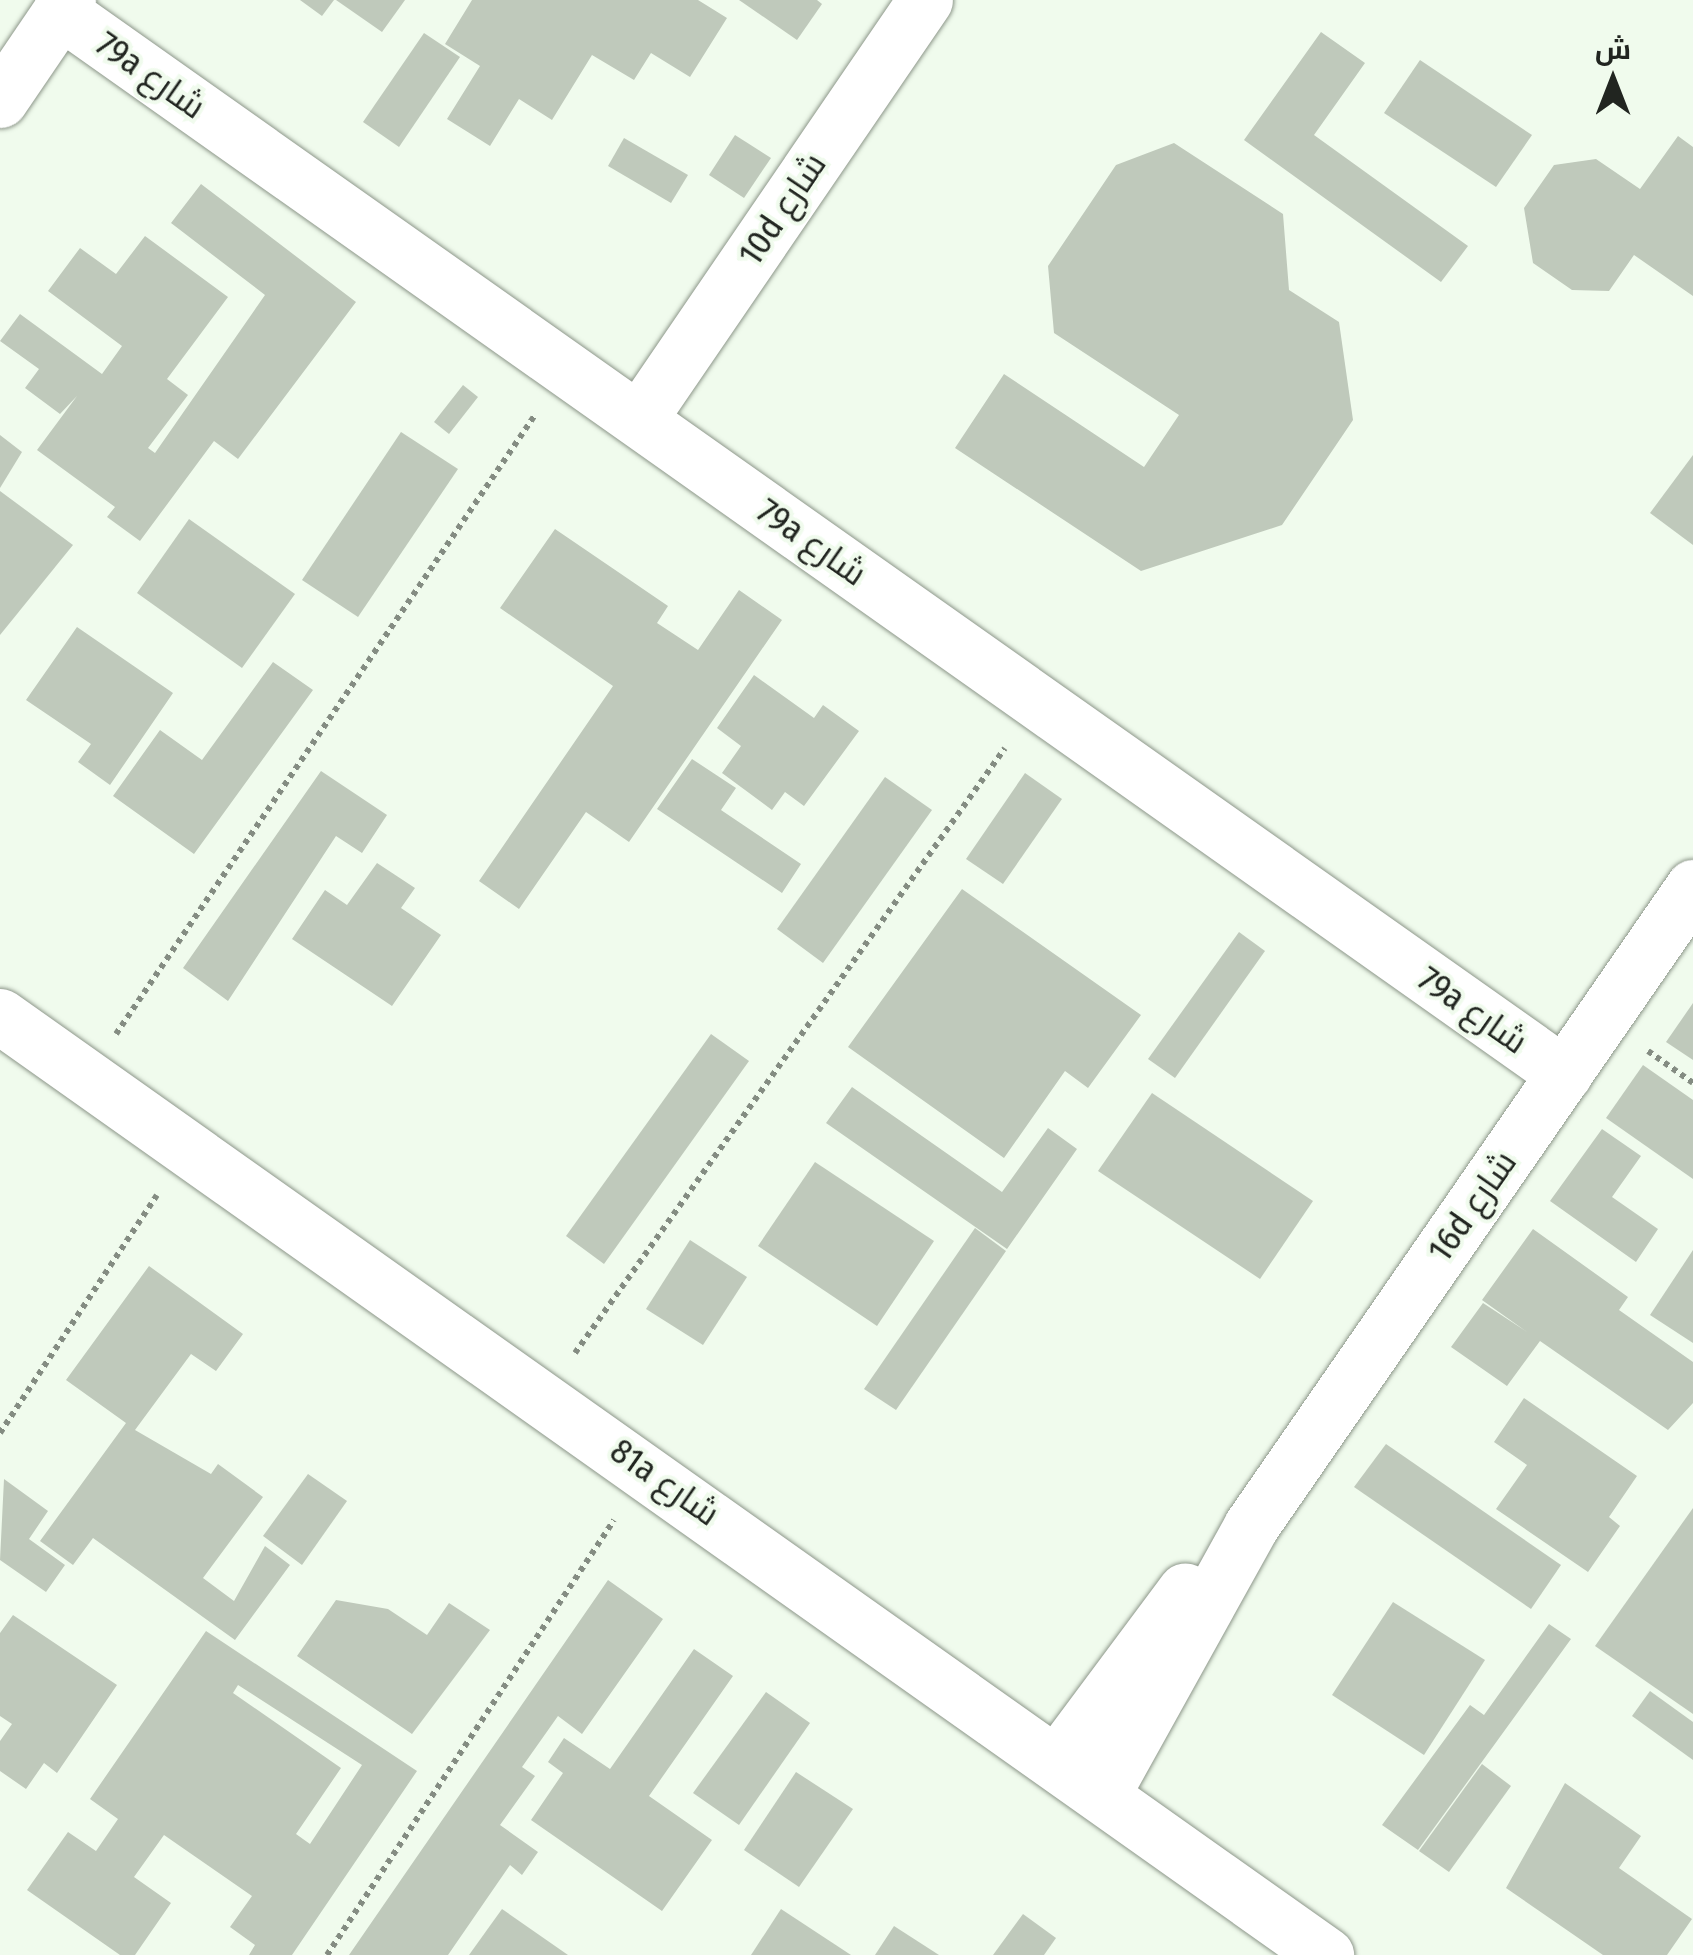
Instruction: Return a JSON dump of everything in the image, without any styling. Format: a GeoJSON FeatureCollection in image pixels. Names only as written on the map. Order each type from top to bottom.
{"type":"FeatureCollection","features":[{"type":"Feature","properties":{"kind":"street","name":"10d شارع"},"geometry":{"type":"LineString","coordinates":[[639,419],[924,0]]}},
{"type":"Feature","properties":{"kind":"street","name":"79a شارع"},"geometry":{"type":"LineString","coordinates":[[64,6],[567,368],[1564,1074]]}},
{"type":"Feature","properties":{"kind":"street"},"geometry":{"type":"LineString","coordinates":[[0,100],[64,6]]}},
{"type":"Feature","properties":{"kind":"street","name":"16d شارع"},"geometry":{"type":"LineString","coordinates":[[1102,1795],[1251,1526],[1693,886]]}},
{"type":"Feature","properties":{"kind":"street","name":"81a شارع"},"geometry":{"type":"LineString","coordinates":[[0,1016],[544,1396],[1326,1955]]}},
{"type":"Feature","properties":{"kind":"street","name":"16d شارع"},"geometry":{"type":"LineString","coordinates":[[1057,1762],[1184,1590],[1251,1526]]}},
{"type":"Feature","properties":{"kind":"path"},"geometry":{"type":"LineString","coordinates":[[86,1077],[567,368]]}},
{"type":"Feature","properties":{"kind":"path"},"geometry":{"type":"LineString","coordinates":[[544,1396],[1038,702]]}},
{"type":"Feature","properties":{"kind":"path"},"geometry":{"type":"LineString","coordinates":[[0,1433],[188,1148]]}},
{"type":"Feature","properties":{"kind":"path"},"geometry":{"type":"LineString","coordinates":[[327,1955],[647,1469]]}},
{"type":"Feature","properties":{"kind":"building"},"geometry":{"type":"Polygon","coordinates":[[[300,0],[334,0],[322,16],[300,0]]]}},
{"type":"Feature","properties":{"kind":"building"},"geometry":{"type":"Polygon","coordinates":[[[336,0],[405,0],[382,32],[336,0]]]}},
{"type":"Feature","properties":{"kind":"building"},"geometry":{"type":"Polygon","coordinates":[[[472,0],[698,0],[727,18],[690,77],[651,53],[634,80],[592,55],[552,120],[519,99],[490,146],[447,119],[480,66],[445,44],[472,0]]]}},
{"type":"Feature","properties":{"kind":"building"},"geometry":{"type":"Polygon","coordinates":[[[739,0],[817,0],[822,4],[797,40],[739,0]]]}},
{"type":"Feature","properties":{"kind":"building"},"geometry":{"type":"Polygon","coordinates":[[[1321,32],[1365,63],[1314,135],[1468,246],[1441,282],[1244,140],[1321,32]]]}},
{"type":"Feature","properties":{"kind":"building"},"geometry":{"type":"Polygon","coordinates":[[[424,33],[460,57],[399,147],[363,122],[424,33]]]}},
{"type":"Feature","properties":{"kind":"building"},"geometry":{"type":"Polygon","coordinates":[[[1420,60],[1532,135],[1496,187],[1384,113],[1420,60]]]}},
{"type":"Feature","properties":{"kind":"building"},"geometry":{"type":"Polygon","coordinates":[[[735,135],[771,158],[744,198],[709,175],[735,135]]]}},
{"type":"Feature","properties":{"kind":"building"},"geometry":{"type":"Polygon","coordinates":[[[1678,136],[1693,147],[1693,296],[1634,255],[1609,291],[1572,290],[1533,263],[1524,208],[1554,165],[1596,159],[1640,189],[1678,136]]]}},
{"type":"Feature","properties":{"kind":"building"},"geometry":{"type":"Polygon","coordinates":[[[624,138],[688,175],[671,203],[608,166],[624,138]]]}},
{"type":"Feature","properties":{"kind":"building"},"geometry":{"type":"Polygon","coordinates":[[[1174,143],[1283,214],[1289,290],[1339,322],[1353,420],[1282,525],[1141,571],[955,448],[1004,374],[1144,467],[1179,415],[1054,333],[1048,266],[1116,165],[1174,143]]]}},
{"type":"Feature","properties":{"kind":"building"},"geometry":{"type":"Polygon","coordinates":[[[201,184],[356,302],[238,459],[214,441],[140,541],[107,517],[115,507],[37,450],[77,396],[60,414],[25,388],[39,369],[0,341],[20,314],[102,374],[122,346],[48,291],[80,248],[116,274],[145,236],[228,297],[167,379],[188,395],[148,448],[155,453],[265,295],[171,223],[201,184]]]}},
{"type":"Feature","properties":{"kind":"building"},"geometry":{"type":"Polygon","coordinates":[[[463,385],[478,397],[449,434],[434,422],[463,385]]]}},
{"type":"Feature","properties":{"kind":"building"},"geometry":{"type":"Polygon","coordinates":[[[401,432],[458,469],[358,617],[302,580],[401,432]]]}},
{"type":"Feature","properties":{"kind":"building"},"geometry":{"type":"Polygon","coordinates":[[[0,435],[22,452],[0,488],[0,435]]]}},
{"type":"Feature","properties":{"kind":"building"},"geometry":{"type":"Polygon","coordinates":[[[1693,455],[1693,545],[1650,513],[1693,455]]]}},
{"type":"Feature","properties":{"kind":"building"},"geometry":{"type":"Polygon","coordinates":[[[0,491],[73,545],[0,635],[0,491]]]}},
{"type":"Feature","properties":{"kind":"building"},"geometry":{"type":"Polygon","coordinates":[[[189,519],[295,594],[242,668],[137,593],[189,519]]]}},
{"type":"Feature","properties":{"kind":"building"},"geometry":{"type":"Polygon","coordinates":[[[555,529],[668,606],[657,623],[698,650],[739,590],[782,620],[629,842],[586,812],[519,909],[479,881],[613,686],[500,608],[555,529]]]}},
{"type":"Feature","properties":{"kind":"building"},"geometry":{"type":"Polygon","coordinates":[[[77,627],[173,693],[110,785],[78,762],[91,744],[26,700],[77,627]]]}},
{"type":"Feature","properties":{"kind":"building"},"geometry":{"type":"Polygon","coordinates":[[[273,662],[313,690],[194,854],[113,796],[160,730],[202,760],[273,662]]]}},
{"type":"Feature","properties":{"kind":"building"},"geometry":{"type":"Polygon","coordinates":[[[754,675],[814,718],[823,705],[859,731],[804,806],[785,792],[772,810],[722,773],[741,746],[717,728],[754,675]]]}},
{"type":"Feature","properties":{"kind":"building"},"geometry":{"type":"Polygon","coordinates":[[[692,759],[736,788],[721,810],[801,864],[782,893],[657,809],[692,759]]]}},
{"type":"Feature","properties":{"kind":"building"},"geometry":{"type":"Polygon","coordinates":[[[321,771],[387,815],[362,853],[336,836],[228,1001],[183,968],[321,771]]]}},
{"type":"Feature","properties":{"kind":"building"},"geometry":{"type":"Polygon","coordinates":[[[1025,773],[1062,799],[1003,884],[966,859],[1025,773]]]}},
{"type":"Feature","properties":{"kind":"building"},"geometry":{"type":"Polygon","coordinates":[[[885,777],[932,810],[823,963],[777,929],[885,777]]]}},
{"type":"Feature","properties":{"kind":"building"},"geometry":{"type":"Polygon","coordinates":[[[377,863],[415,888],[401,908],[441,935],[392,1006],[292,939],[325,890],[347,905],[377,863]]]}},
{"type":"Feature","properties":{"kind":"building"},"geometry":{"type":"Polygon","coordinates":[[[962,889],[1141,1015],[1088,1088],[1065,1071],[1004,1158],[848,1047],[962,889]]]}},
{"type":"Feature","properties":{"kind":"building"},"geometry":{"type":"Polygon","coordinates":[[[1239,932],[1265,951],[1175,1078],[1148,1059],[1239,932]]]}},
{"type":"Feature","properties":{"kind":"building"},"geometry":{"type":"Polygon","coordinates":[[[1693,1003],[1693,1060],[1666,1042],[1693,1003]]]}},
{"type":"Feature","properties":{"kind":"building"},"geometry":{"type":"Polygon","coordinates":[[[711,1034],[749,1061],[604,1264],[566,1236],[711,1034]]]}},
{"type":"Feature","properties":{"kind":"building"},"geometry":{"type":"Polygon","coordinates":[[[1643,1065],[1693,1100],[1693,1179],[1606,1118],[1643,1065]]]}},
{"type":"Feature","properties":{"kind":"building"},"geometry":{"type":"Polygon","coordinates":[[[852,1087],[1002,1192],[1048,1128],[1077,1149],[1007,1249],[826,1123],[852,1087]]]}},
{"type":"Feature","properties":{"kind":"building"},"geometry":{"type":"Polygon","coordinates":[[[1152,1093],[1313,1201],[1260,1279],[1098,1171],[1152,1093]]]}},
{"type":"Feature","properties":{"kind":"building"},"geometry":{"type":"Polygon","coordinates":[[[1602,1129],[1641,1156],[1612,1197],[1658,1229],[1636,1262],[1550,1201],[1602,1129]]]}},
{"type":"Feature","properties":{"kind":"building"},"geometry":{"type":"Polygon","coordinates":[[[815,1162],[934,1241],[877,1326],[758,1246],[815,1162]]]}},
{"type":"Feature","properties":{"kind":"building"},"geometry":{"type":"Polygon","coordinates":[[[975,1228],[1006,1251],[896,1410],[864,1389],[975,1228]]]}},
{"type":"Feature","properties":{"kind":"building"},"geometry":{"type":"Polygon","coordinates":[[[1533,1229],[1628,1297],[1619,1310],[1693,1362],[1693,1403],[1668,1430],[1540,1341],[1507,1386],[1451,1347],[1483,1303],[1527,1332],[1482,1300],[1533,1229]]]}},
{"type":"Feature","properties":{"kind":"building"},"geometry":{"type":"Polygon","coordinates":[[[690,1240],[747,1277],[703,1345],[646,1309],[690,1240]]]}},
{"type":"Feature","properties":{"kind":"building"},"geometry":{"type":"Polygon","coordinates":[[[1693,1250],[1693,1343],[1650,1315],[1693,1250]]]}},
{"type":"Feature","properties":{"kind":"building"},"geometry":{"type":"Polygon","coordinates":[[[149,1266],[243,1334],[216,1371],[191,1354],[135,1430],[211,1474],[218,1464],[263,1497],[203,1578],[234,1601],[265,1546],[290,1565],[235,1640],[93,1538],[73,1565],[40,1541],[126,1423],[66,1380],[149,1266]]]}},
{"type":"Feature","properties":{"kind":"building"},"geometry":{"type":"Polygon","coordinates":[[[1524,1398],[1637,1476],[1609,1517],[1620,1526],[1588,1572],[1496,1509],[1527,1465],[1494,1442],[1524,1398]]]}},
{"type":"Feature","properties":{"kind":"building"},"geometry":{"type":"Polygon","coordinates":[[[1386,1444],[1561,1565],[1531,1609],[1354,1487],[1386,1444]]]}},
{"type":"Feature","properties":{"kind":"building"},"geometry":{"type":"Polygon","coordinates":[[[308,1474],[347,1501],[302,1565],[263,1536],[308,1474]]]}},
{"type":"Feature","properties":{"kind":"building"},"geometry":{"type":"Polygon","coordinates":[[[4,1479],[48,1511],[29,1539],[65,1565],[46,1592],[0,1560],[4,1479]]]}},
{"type":"Feature","properties":{"kind":"building"},"geometry":{"type":"Polygon","coordinates":[[[1693,1508],[1693,1714],[1595,1646],[1693,1508]]]}},
{"type":"Feature","properties":{"kind":"building"},"geometry":{"type":"Polygon","coordinates":[[[608,1580],[663,1619],[582,1734],[558,1716],[522,1767],[535,1776],[500,1825],[538,1852],[522,1875],[510,1865],[448,1955],[349,1955],[608,1580]]]}},
{"type":"Feature","properties":{"kind":"building"},"geometry":{"type":"Polygon","coordinates":[[[336,1600],[388,1609],[427,1635],[449,1603],[490,1630],[412,1734],[297,1656],[336,1600]]]}},
{"type":"Feature","properties":{"kind":"building"},"geometry":{"type":"Polygon","coordinates":[[[1393,1602],[1485,1660],[1424,1755],[1332,1695],[1393,1602]]]}},
{"type":"Feature","properties":{"kind":"building"},"geometry":{"type":"Polygon","coordinates":[[[13,1615],[117,1685],[57,1773],[44,1763],[26,1789],[0,1771],[0,1741],[12,1724],[0,1716],[0,1633],[13,1615]]]}},
{"type":"Feature","properties":{"kind":"building"},"geometry":{"type":"Polygon","coordinates":[[[1549,1624],[1571,1639],[1418,1850],[1382,1825],[1470,1705],[1484,1715],[1549,1624]]]}},
{"type":"Feature","properties":{"kind":"building"},"geometry":{"type":"Polygon","coordinates":[[[206,1631],[417,1771],[292,1955],[249,1955],[255,1945],[230,1927],[252,1896],[164,1835],[134,1877],[171,1903],[135,1955],[120,1955],[27,1890],[68,1832],[96,1851],[118,1819],[90,1799],[206,1631]],[[238,1685],[233,1693],[341,1768],[296,1834],[310,1844],[362,1765],[238,1685]]]}},
{"type":"Feature","properties":{"kind":"building"},"geometry":{"type":"Polygon","coordinates":[[[694,1649],[733,1676],[649,1796],[712,1840],[662,1911],[531,1820],[563,1773],[548,1762],[564,1738],[610,1769],[694,1649]]]}},
{"type":"Feature","properties":{"kind":"building"},"geometry":{"type":"Polygon","coordinates":[[[1650,1691],[1693,1722],[1693,1760],[1632,1716],[1650,1691]]]}},
{"type":"Feature","properties":{"kind":"building"},"geometry":{"type":"Polygon","coordinates":[[[766,1692],[810,1723],[739,1825],[693,1793],[766,1692]]]}},
{"type":"Feature","properties":{"kind":"building"},"geometry":{"type":"Polygon","coordinates":[[[1482,1764],[1511,1786],[1449,1872],[1419,1851],[1482,1764]]]}},
{"type":"Feature","properties":{"kind":"building"},"geometry":{"type":"Polygon","coordinates":[[[796,1772],[853,1809],[799,1887],[744,1850],[796,1772]]]}},
{"type":"Feature","properties":{"kind":"building"},"geometry":{"type":"Polygon","coordinates":[[[1565,1783],[1641,1836],[1619,1868],[1692,1919],[1667,1955],[1603,1955],[1506,1888],[1565,1783]]]}},
{"type":"Feature","properties":{"kind":"building"},"geometry":{"type":"Polygon","coordinates":[[[502,1909],[568,1955],[469,1955],[502,1909]]]}},
{"type":"Feature","properties":{"kind":"building"},"geometry":{"type":"Polygon","coordinates":[[[781,1909],[851,1955],[751,1955],[781,1909]]]}},
{"type":"Feature","properties":{"kind":"building"},"geometry":{"type":"Polygon","coordinates":[[[1023,1914],[1056,1938],[1044,1955],[993,1955],[1023,1914]]]}},
{"type":"Feature","properties":{"kind":"building"},"geometry":{"type":"Polygon","coordinates":[[[894,1926],[939,1955],[875,1955],[894,1926]]]}}]}
